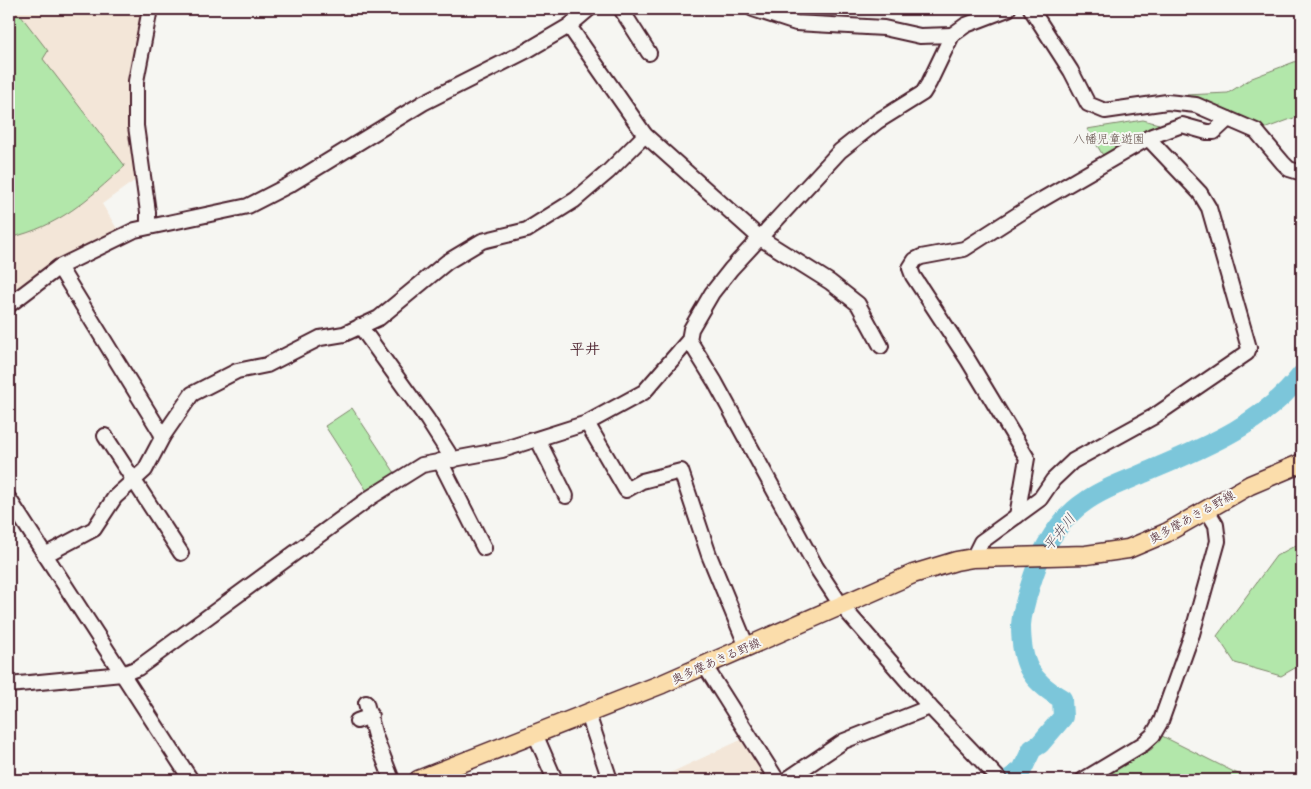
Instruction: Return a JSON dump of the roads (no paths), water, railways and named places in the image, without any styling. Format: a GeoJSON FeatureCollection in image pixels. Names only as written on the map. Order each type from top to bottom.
{"type":"FeatureCollection","features":[{"type":"Feature","properties":{"kind":"main road","name":"奥多摩あきる野線"},"geometry":{"type":"LineString","coordinates":[[418,780],[536,736],[705,666],[913,574],[973,558],[1107,553],[1137,546],[1166,533],[1258,481],[1302,463]]}},
{"type":"Feature","properties":{"kind":"street"},"geometry":{"type":"LineString","coordinates":[[148,226],[148,212],[136,126],[136,81],[150,9]]}},
{"type":"Feature","properties":{"kind":"street"},"geometry":{"type":"LineString","coordinates":[[9,305],[59,267],[148,226],[248,206],[289,185],[423,103],[528,50],[569,26],[589,9]]}},
{"type":"Feature","properties":{"kind":"street"},"geometry":{"type":"LineString","coordinates":[[621,9],[649,53]]}},
{"type":"Feature","properties":{"kind":"street"},"geometry":{"type":"LineString","coordinates":[[753,9],[796,23],[884,28],[920,36],[952,34],[966,25],[1008,9]]}},
{"type":"Feature","properties":{"kind":"street"},"geometry":{"type":"LineString","coordinates":[[1031,9],[1071,71],[1084,100],[1094,108],[1104,111],[1167,102],[1196,105],[1256,132],[1283,163],[1289,168],[1302,173]]}},
{"type":"Feature","properties":{"kind":"street"},"geometry":{"type":"LineString","coordinates":[[569,26],[645,135],[760,238],[830,282],[858,304],[881,346]]}},
{"type":"Feature","properties":{"kind":"street"},"geometry":{"type":"LineString","coordinates":[[9,685],[122,674],[138,668],[371,497],[422,465],[502,450],[538,440],[587,423],[644,392],[689,340],[691,329],[712,293],[840,151],[878,121],[922,93],[929,83],[952,34]]}},
{"type":"Feature","properties":{"kind":"street"},"geometry":{"type":"LineString","coordinates":[[1017,516],[1027,458],[968,360],[913,276],[910,268],[915,260],[921,257],[964,249],[1036,203],[1148,138],[1182,125],[1214,132],[1228,119]]}},
{"type":"Feature","properties":{"kind":"street"},"geometry":{"type":"LineString","coordinates":[[45,555],[94,529],[116,497],[145,470],[163,436],[188,398],[215,381],[237,371],[267,365],[320,338],[344,334],[379,318],[447,262],[482,241],[527,230],[575,200],[608,172],[645,135]]}},
{"type":"Feature","properties":{"kind":"street"},"geometry":{"type":"LineString","coordinates":[[973,558],[981,542],[1040,499],[1053,480],[1073,461],[1153,417],[1247,353],[1249,348],[1209,208],[1200,193],[1148,138]]}},
{"type":"Feature","properties":{"kind":"street"},"geometry":{"type":"LineString","coordinates":[[59,267],[163,436]]}},
{"type":"Feature","properties":{"kind":"street"},"geometry":{"type":"LineString","coordinates":[[360,326],[427,418],[484,548]]}},
{"type":"Feature","properties":{"kind":"street"},"geometry":{"type":"LineString","coordinates":[[689,340],[715,382],[816,567],[840,606],[930,707],[1000,780]]}},
{"type":"Feature","properties":{"kind":"street"},"geometry":{"type":"LineString","coordinates":[[587,423],[626,490],[642,481],[681,471],[708,554],[747,647]]}},
{"type":"Feature","properties":{"kind":"street"},"geometry":{"type":"LineString","coordinates":[[105,436],[181,553]]}},
{"type":"Feature","properties":{"kind":"street"},"geometry":{"type":"LineString","coordinates":[[538,440],[566,496]]}},
{"type":"Feature","properties":{"kind":"street"},"geometry":{"type":"LineString","coordinates":[[9,499],[191,780]]}},
{"type":"Feature","properties":{"kind":"street"},"geometry":{"type":"LineString","coordinates":[[1083,780],[1143,744],[1153,735],[1161,720],[1192,634],[1218,541],[1216,525],[1206,510]]}},
{"type":"Feature","properties":{"kind":"street"},"geometry":{"type":"LineString","coordinates":[[705,666],[777,780]]}},
{"type":"Feature","properties":{"kind":"street"},"geometry":{"type":"LineString","coordinates":[[786,780],[844,741],[930,707]]}},
{"type":"Feature","properties":{"kind":"street"},"geometry":{"type":"LineString","coordinates":[[365,713],[392,780]]}},
{"type":"Feature","properties":{"kind":"street"},"geometry":{"type":"LineString","coordinates":[[588,714],[610,780]]}},
{"type":"Feature","properties":{"kind":"street"},"geometry":{"type":"LineString","coordinates":[[536,736],[555,780]]}},
{"type":"Feature","properties":{"kind":"waterway","name":"平井川"},"geometry":{"type":"LineString","coordinates":[[1008,780],[1022,770],[1032,749],[1040,744],[1063,717],[1062,699],[1042,685],[1029,669],[1025,660],[1021,638],[1021,625],[1027,595],[1041,555],[1053,534],[1068,516],[1100,492],[1187,455],[1230,434],[1269,408],[1302,374]]}},
{"type":"Feature","properties":{"kind":"district","name":"平井"},"geometry":{"type":"Point","coordinates":[585,349]}},
{"type":"Feature","properties":{"kind":"park label","name":"八幡児童遊園"},"geometry":{"type":"Point","coordinates":[1109,139]}}]}
